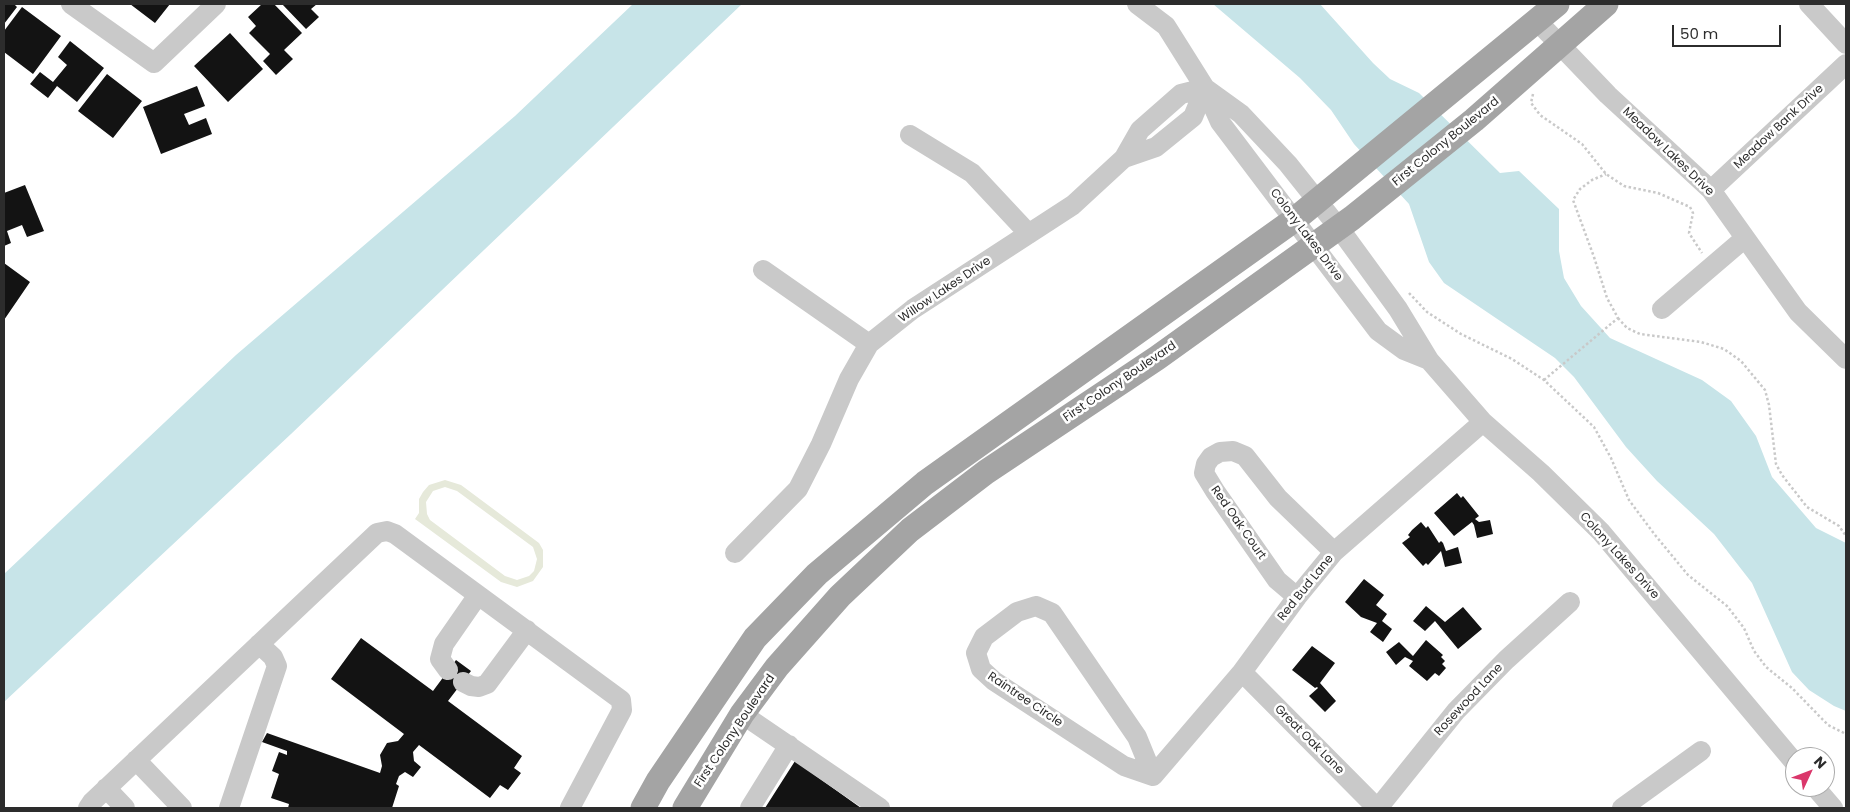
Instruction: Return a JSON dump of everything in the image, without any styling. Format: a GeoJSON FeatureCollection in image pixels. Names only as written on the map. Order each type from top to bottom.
{"type":"FeatureCollection","features":[{"type":"Feature","properties":{"kind":"main road"},"geometry":{"type":"LineString","coordinates":[[643,808],[658,781],[755,638],[817,574],[925,483],[1318,202],[1538,22],[1557,4]]}},
{"type":"Feature","properties":{"kind":"main road","name":"First Colony Boulevard"},"geometry":{"type":"LineString","coordinates":[[685,808],[742,714],[802,637],[874,563],[947,500],[1205,325],[1375,200],[1474,120],[1606,4]]}},
{"type":"Feature","properties":{"kind":"main road"},"geometry":{"type":"LineString","coordinates":[[1062,384],[1080,409]]}},
{"type":"Feature","properties":{"kind":"main road"},"geometry":{"type":"LineString","coordinates":[[713,700],[742,714]]}},
{"type":"Feature","properties":{"kind":"street"},"geometry":{"type":"LineString","coordinates":[[71,4],[154,62],[216,4]]}},
{"type":"Feature","properties":{"kind":"street","name":"Colony Lakes Drive"},"geometry":{"type":"LineString","coordinates":[[1137,4],[1166,26],[1205,88],[1220,122],[1378,331],[1404,350],[1429,360]]}},
{"type":"Feature","properties":{"kind":"street"},"geometry":{"type":"LineString","coordinates":[[1809,4],[1846,44]]}},
{"type":"Feature","properties":{"kind":"street","name":"Meadow Lakes Drive"},"geometry":{"type":"LineString","coordinates":[[1538,22],[1608,95],[1711,190],[1798,312],[1846,359]]}},
{"type":"Feature","properties":{"kind":"street","name":"Meadow Bank Drive"},"geometry":{"type":"LineString","coordinates":[[1711,190],[1846,64]]}},
{"type":"Feature","properties":{"kind":"street","name":"Colony Lakes Drive"},"geometry":{"type":"LineString","coordinates":[[1205,88],[1241,114],[1288,164],[1398,309],[1429,360],[1483,422],[1541,473],[1601,532],[1785,751]]}},
{"type":"Feature","properties":{"kind":"street","name":"Willow Lakes Drive"},"geometry":{"type":"LineString","coordinates":[[736,553],[798,489],[821,444],[850,379],[869,344],[913,309],[1074,205],[1124,158],[1140,130],[1181,94],[1205,88]]}},
{"type":"Feature","properties":{"kind":"street"},"geometry":{"type":"LineString","coordinates":[[910,135],[972,173],[1029,234]]}},
{"type":"Feature","properties":{"kind":"street"},"geometry":{"type":"LineString","coordinates":[[1662,309],[1745,238]]}},
{"type":"Feature","properties":{"kind":"street"},"geometry":{"type":"LineString","coordinates":[[763,270],[869,344]]}},
{"type":"Feature","properties":{"kind":"street","name":"Red Bud Lane"},"geometry":{"type":"LineString","coordinates":[[1153,776],[1242,672],[1297,597],[1334,552],[1483,422]]}},
{"type":"Feature","properties":{"kind":"street","name":"Red Oak Court"},"geometry":{"type":"LineString","coordinates":[[1297,597],[1277,580],[1215,491],[1204,473],[1206,464],[1211,457],[1220,452],[1233,451],[1244,456],[1278,498],[1334,552]]}},
{"type":"Feature","properties":{"kind":"street"},"geometry":{"type":"LineString","coordinates":[[88,808],[106,788],[377,533],[387,531],[527,630],[621,700],[622,710],[570,808]]}},
{"type":"Feature","properties":{"kind":"street"},"geometry":{"type":"LineString","coordinates":[[478,595],[444,644],[440,659],[456,676],[471,686],[479,687],[487,684],[527,630]]}},
{"type":"Feature","properties":{"kind":"street","name":"Rosewood Lane"},"geometry":{"type":"LineString","coordinates":[[1378,808],[1456,711],[1506,660],[1570,602]]}},
{"type":"Feature","properties":{"kind":"street","name":"Raintree Circle"},"geometry":{"type":"LineString","coordinates":[[1036,606],[1052,613],[1137,737],[1153,776],[1124,766],[994,681],[980,669],[976,653],[984,637],[1017,612],[1036,606]]}},
{"type":"Feature","properties":{"kind":"street"},"geometry":{"type":"LineString","coordinates":[[229,808],[277,666],[274,656],[259,644]]}},
{"type":"Feature","properties":{"kind":"street","name":"Great Oak Lane"},"geometry":{"type":"LineString","coordinates":[[1242,672],[1378,808]]}},
{"type":"Feature","properties":{"kind":"street"},"geometry":{"type":"LineString","coordinates":[[742,714],[880,808]]}},
{"type":"Feature","properties":{"kind":"street"},"geometry":{"type":"LineString","coordinates":[[750,808],[789,745]]}},
{"type":"Feature","properties":{"kind":"street"},"geometry":{"type":"LineString","coordinates":[[1622,808],[1701,751]]}},
{"type":"Feature","properties":{"kind":"street"},"geometry":{"type":"LineString","coordinates":[[136,760],[182,808]]}},
{"type":"Feature","properties":{"kind":"street"},"geometry":{"type":"LineString","coordinates":[[106,788],[125,808]]}},
{"type":"Feature","properties":{"kind":"street"},"geometry":{"type":"LineString","coordinates":[[1824,797],[1833,808]]}},
{"type":"Feature","properties":{"kind":"path"},"geometry":{"type":"LineString","coordinates":[[1536,89],[1531,103],[1540,115],[1582,144],[1606,174],[1624,186],[1658,193],[1690,207],[1693,213],[1689,233],[1712,266]]}},
{"type":"Feature","properties":{"kind":"path"},"geometry":{"type":"LineString","coordinates":[[1606,174],[1592,180],[1580,189],[1573,200],[1607,298],[1618,318],[1627,328],[1640,334],[1701,342],[1724,349],[1741,361],[1765,390],[1770,405],[1776,464],[1782,475],[1807,507],[1839,526],[1846,536]]}},
{"type":"Feature","properties":{"kind":"path"},"geometry":{"type":"LineString","coordinates":[[1406,290],[1427,312],[1461,334],[1512,359],[1544,380],[1594,427],[1611,458],[1629,500],[1688,575],[1728,606],[1744,628],[1754,651],[1766,667],[1792,688],[1828,726],[1846,734]]}},
{"type":"Feature","properties":{"kind":"path"},"geometry":{"type":"LineString","coordinates":[[1544,380],[1618,318]]}},
{"type":"Feature","properties":{"kind":"shaded area"},"geometry":{"type":"Polygon","coordinates":[[[445,480],[461,485],[539,543],[543,550],[543,567],[533,581],[517,587],[501,582],[415,519],[419,513],[419,499],[429,485],[445,480]],[[445,487],[433,491],[426,502],[427,514],[430,520],[505,576],[517,580],[529,576],[534,571],[537,559],[533,547],[457,491],[445,487]]]}},
{"type":"Feature","properties":{"kind":"water"},"geometry":{"type":"Polygon","coordinates":[[[633,4],[742,4],[291,434],[4,702],[4,574],[236,355],[515,116],[633,4]]]}},
{"type":"Feature","properties":{"kind":"water"},"geometry":{"type":"Polygon","coordinates":[[[1213,4],[1320,4],[1373,63],[1390,79],[1419,93],[1500,173],[1519,171],[1559,209],[1559,251],[1564,278],[1581,306],[1610,338],[1702,380],[1731,401],[1756,436],[1772,477],[1816,528],[1846,543],[1846,711],[1834,706],[1809,690],[1792,672],[1752,583],[1714,534],[1657,481],[1626,447],[1574,377],[1555,358],[1444,283],[1429,262],[1409,204],[1354,144],[1331,110],[1300,78],[1213,4]]]}},
{"type":"Feature","properties":{"kind":"building"},"geometry":{"type":"Polygon","coordinates":[[[4,4],[14,4],[17,7],[4,24],[4,4]]]}},
{"type":"Feature","properties":{"kind":"building"},"geometry":{"type":"Polygon","coordinates":[[[130,4],[170,4],[155,23],[130,4]]]}},
{"type":"Feature","properties":{"kind":"building"},"geometry":{"type":"Polygon","coordinates":[[[262,4],[274,4],[302,33],[284,50],[293,59],[276,75],[263,61],[270,54],[249,33],[256,26],[248,17],[262,4]]]}},
{"type":"Feature","properties":{"kind":"building"},"geometry":{"type":"Polygon","coordinates":[[[282,4],[317,4],[311,9],[319,17],[306,29],[282,4]]]}},
{"type":"Feature","properties":{"kind":"building"},"geometry":{"type":"Polygon","coordinates":[[[22,7],[61,36],[33,74],[4,52],[4,31],[22,7]]]}},
{"type":"Feature","properties":{"kind":"building"},"geometry":{"type":"Polygon","coordinates":[[[230,33],[263,69],[228,102],[194,66],[230,33]]]}},
{"type":"Feature","properties":{"kind":"building"},"geometry":{"type":"Polygon","coordinates":[[[70,41],[104,68],[77,102],[57,86],[48,98],[30,84],[40,72],[53,82],[67,65],[58,57],[70,41]]]}},
{"type":"Feature","properties":{"kind":"building"},"geometry":{"type":"Polygon","coordinates":[[[107,74],[142,101],[113,138],[78,111],[107,74]]]}},
{"type":"Feature","properties":{"kind":"building"},"geometry":{"type":"Polygon","coordinates":[[[197,86],[205,106],[184,114],[189,125],[206,118],[212,134],[161,154],[143,107],[197,86]]]}},
{"type":"Feature","properties":{"kind":"building"},"geometry":{"type":"Polygon","coordinates":[[[25,185],[44,231],[27,237],[22,225],[7,231],[11,243],[4,246],[4,193],[25,185]]]}},
{"type":"Feature","properties":{"kind":"building"},"geometry":{"type":"Polygon","coordinates":[[[4,263],[30,282],[4,320],[4,263]]]}},
{"type":"Feature","properties":{"kind":"building"},"geometry":{"type":"Polygon","coordinates":[[[1457,493],[1461,498],[1463,496],[1479,516],[1475,519],[1479,522],[1490,520],[1493,534],[1477,538],[1472,522],[1454,536],[1434,513],[1457,493]]]}},
{"type":"Feature","properties":{"kind":"building"},"geometry":{"type":"Polygon","coordinates":[[[1421,522],[1426,528],[1428,526],[1439,543],[1441,541],[1443,543],[1446,551],[1458,547],[1462,563],[1445,567],[1441,551],[1428,565],[1426,563],[1423,566],[1402,543],[1410,537],[1408,535],[1421,522]]]}},
{"type":"Feature","properties":{"kind":"building"},"geometry":{"type":"Polygon","coordinates":[[[1364,579],[1384,595],[1376,605],[1387,614],[1382,621],[1392,629],[1383,642],[1370,632],[1377,623],[1361,617],[1345,602],[1364,579]]]}},
{"type":"Feature","properties":{"kind":"building"},"geometry":{"type":"Polygon","coordinates":[[[1426,606],[1445,622],[1463,607],[1482,629],[1458,649],[1435,621],[1425,631],[1413,621],[1426,606]]]}},
{"type":"Feature","properties":{"kind":"building"},"geometry":{"type":"Polygon","coordinates":[[[361,638],[433,691],[456,660],[471,671],[448,701],[522,756],[514,768],[521,773],[508,790],[500,785],[490,798],[419,745],[413,752],[414,761],[421,767],[413,777],[405,772],[399,776],[396,784],[399,786],[392,808],[288,808],[289,804],[271,798],[279,774],[272,771],[279,752],[287,755],[287,751],[262,742],[267,733],[380,773],[382,766],[380,755],[387,743],[398,741],[404,734],[331,679],[361,638]]]}},
{"type":"Feature","properties":{"kind":"building"},"geometry":{"type":"Polygon","coordinates":[[[1426,640],[1443,655],[1441,657],[1445,661],[1442,664],[1446,668],[1439,676],[1435,673],[1427,681],[1409,666],[1413,661],[1405,657],[1396,665],[1386,652],[1399,642],[1413,656],[1426,640]]]}},
{"type":"Feature","properties":{"kind":"building"},"geometry":{"type":"Polygon","coordinates":[[[1312,646],[1335,663],[1320,683],[1336,701],[1325,712],[1309,696],[1318,688],[1315,688],[1292,670],[1312,646]]]}},
{"type":"Feature","properties":{"kind":"building"},"geometry":{"type":"Polygon","coordinates":[[[795,761],[861,808],[765,808],[795,761]]]}}]}
